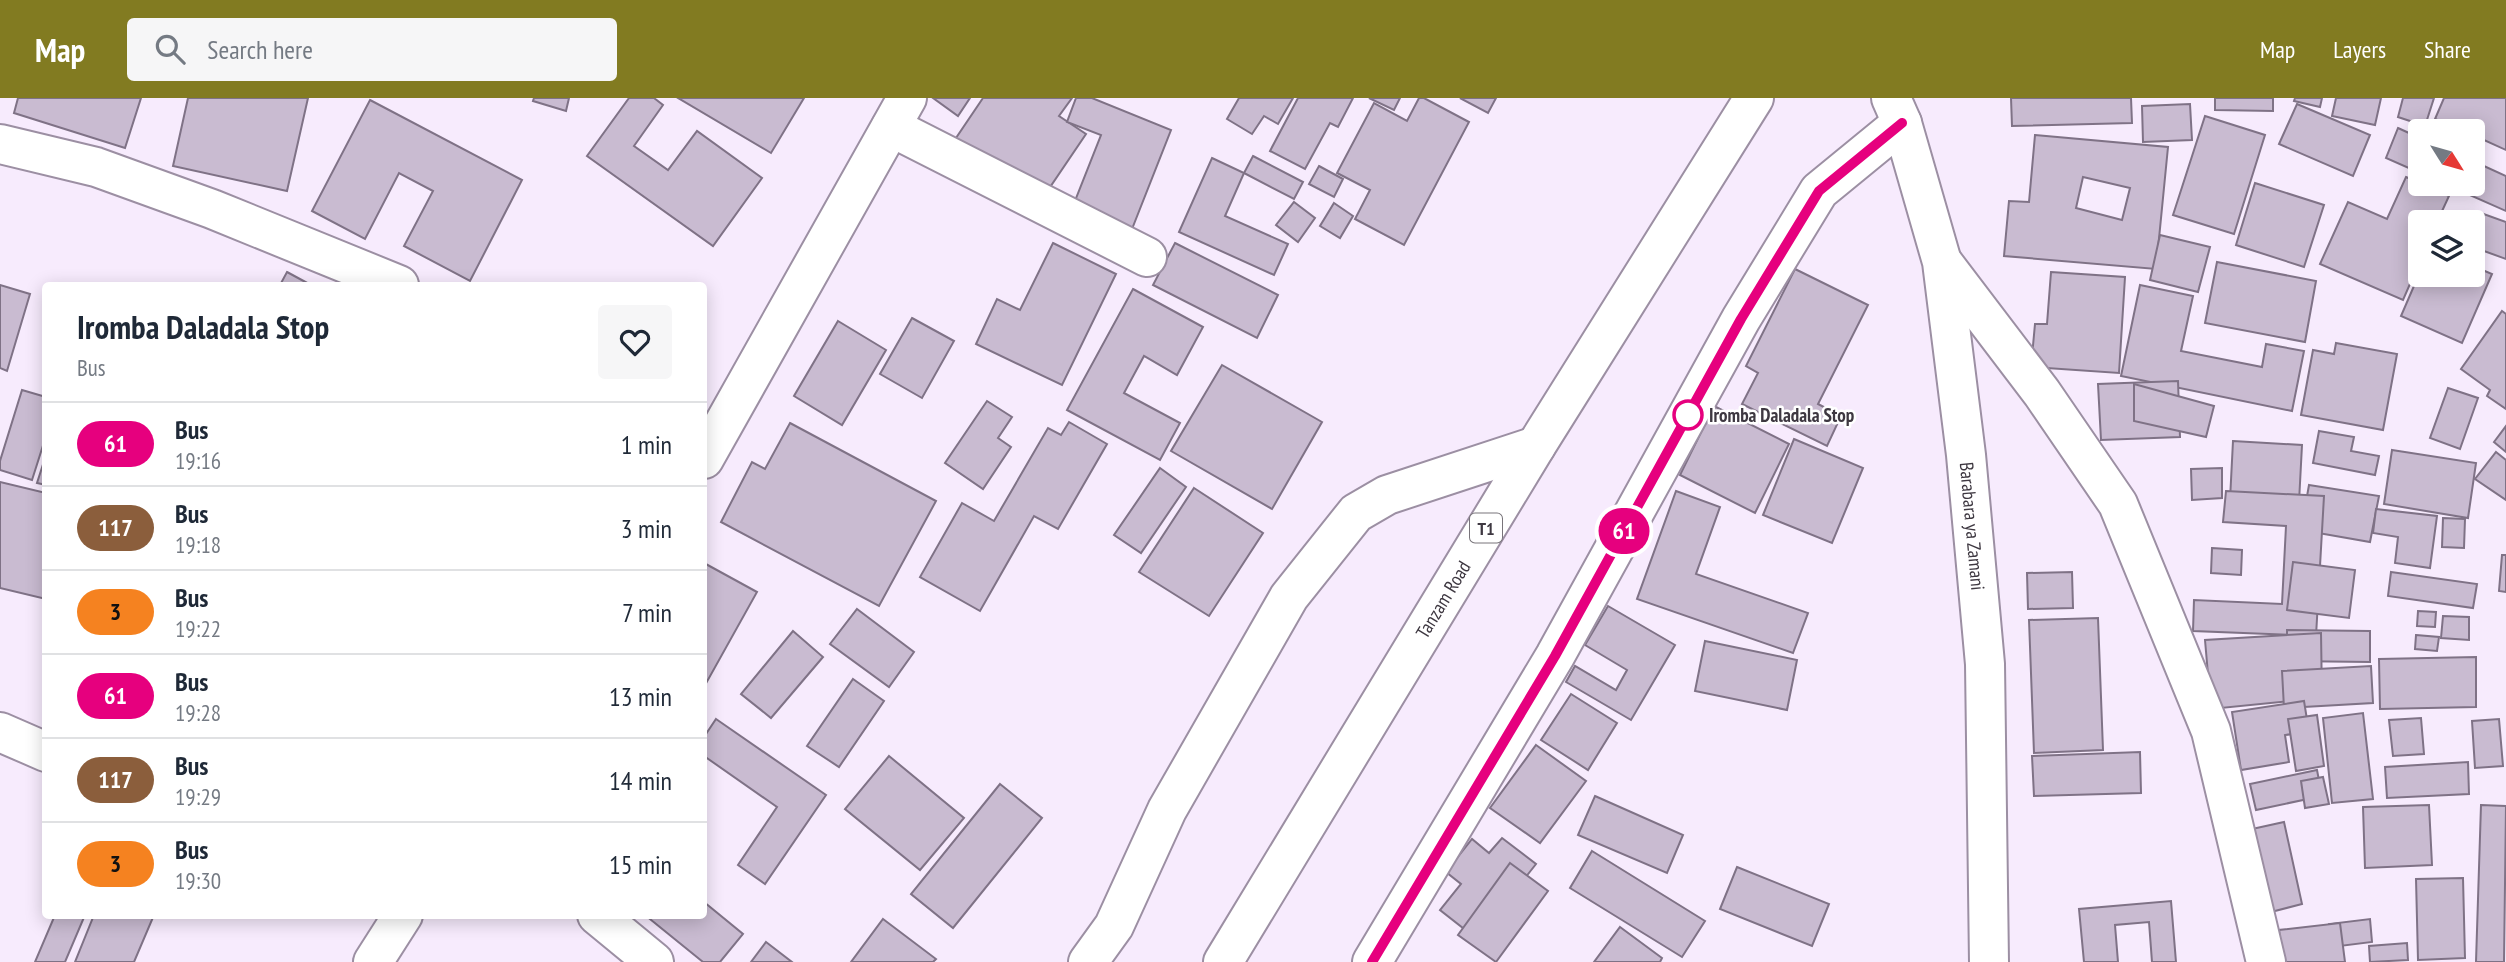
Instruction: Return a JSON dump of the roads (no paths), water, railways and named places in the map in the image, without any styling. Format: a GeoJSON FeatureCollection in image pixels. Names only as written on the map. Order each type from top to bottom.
{"type":"FeatureCollection","features":[{"type":"Feature","properties":{"kind":"main road","name":"Tanzam Road"},"geometry":{"type":"LineString","coordinates":[[1223,962],[1536,446],[1754,98]]}},
{"type":"Feature","properties":{"kind":"main road"},"geometry":{"type":"LineString","coordinates":[[1372,962],[1555,656],[1741,319],[1819,191],[1897,111]]}},
{"type":"Feature","properties":{"kind":"main road","name":"Barabara ya Zamani"},"geometry":{"type":"LineString","coordinates":[[1897,111],[1942,262],[1966,455],[1985,664],[1989,962]]}},
{"type":"Feature","properties":{"kind":"main road"},"geometry":{"type":"LineString","coordinates":[[710,435],[899,113],[1147,257]]}},
{"type":"Feature","properties":{"kind":"main road"},"geometry":{"type":"LineString","coordinates":[[0,144],[96,167],[212,209],[392,282]]}},
{"type":"Feature","properties":{"kind":"main road"},"geometry":{"type":"LineString","coordinates":[[1942,262],[2042,393],[2118,504],[2211,731],[2266,962]]}},
{"type":"Feature","properties":{"kind":"main road"},"geometry":{"type":"LineString","coordinates":[[1088,962],[1114,926],[1167,810],[1289,597],[1356,513],[1387,495],[1536,446]]}},
{"type":"Feature","properties":{"kind":"main road"},"geometry":{"type":"LineString","coordinates":[[0,732],[42,750]]}},
{"type":"Feature","properties":{"kind":"main road"},"geometry":{"type":"LineString","coordinates":[[373,962],[400,919]]}},
{"type":"Feature","properties":{"kind":"main road"},"geometry":{"type":"LineString","coordinates":[[602,919],[654,962]]}},
{"type":"Feature","properties":{"kind":"place","name":"Iromba Daladala Stop"},"geometry":{"type":"Point","coordinates":[1688,415]}}]}
